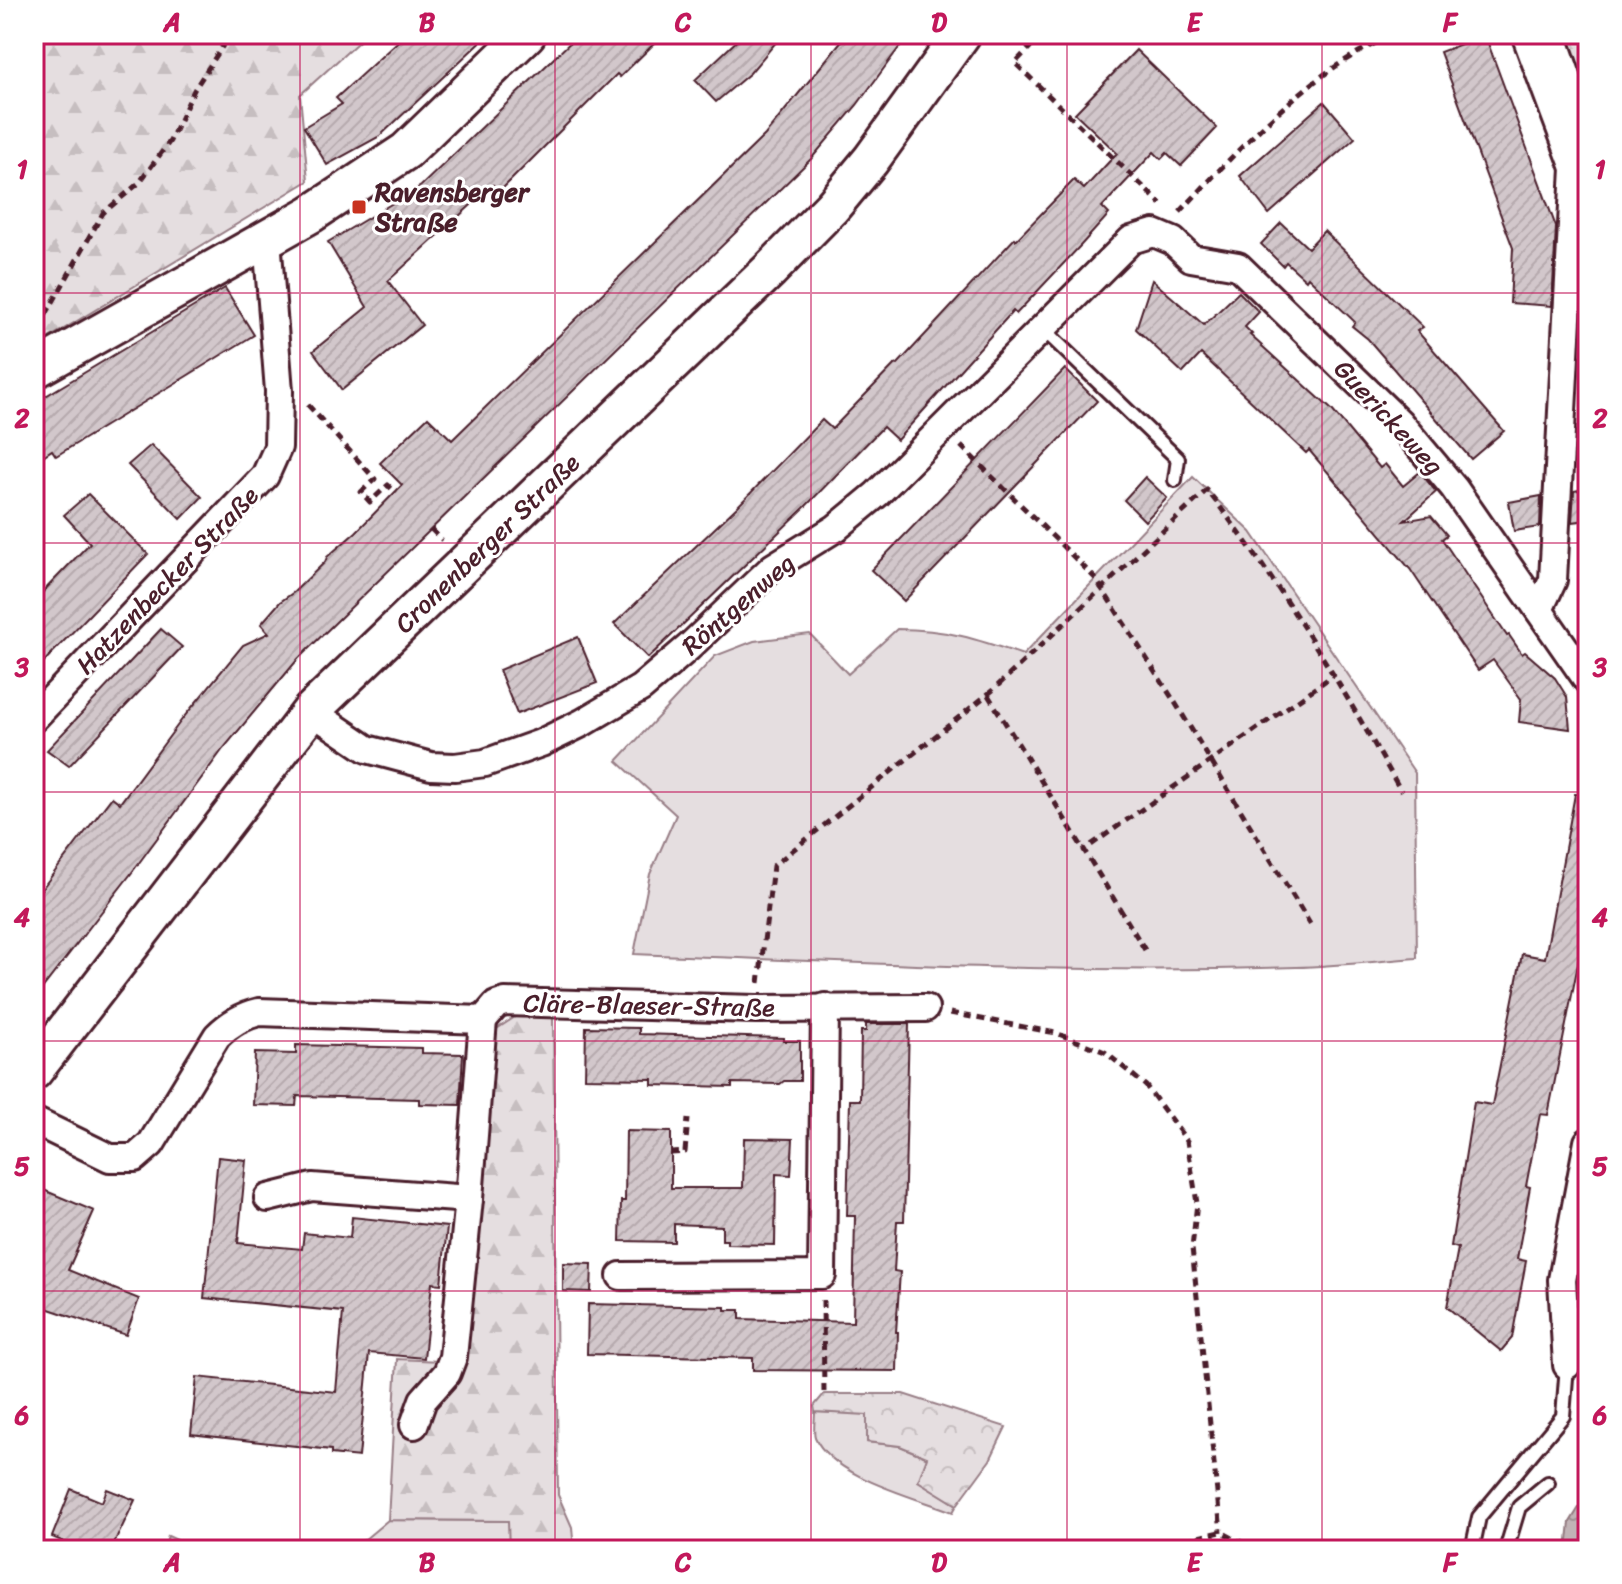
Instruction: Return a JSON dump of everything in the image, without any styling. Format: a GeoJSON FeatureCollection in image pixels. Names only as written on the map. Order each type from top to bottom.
{"type":"FeatureCollection","features":[{"type":"Feature","properties":{"kind":"main road"},"geometry":{"type":"LineString","coordinates":[[34,370],[311,214],[406,151],[527,34]]}},
{"type":"Feature","properties":{"kind":"main road","name":"Cronenberger Straße"},"geometry":{"type":"LineString","coordinates":[[34,1071],[311,711],[832,207],[871,160],[962,34]]}},
{"type":"Feature","properties":{"kind":"street"},"geometry":{"type":"LineString","coordinates":[[1525,34],[1582,168],[1553,580],[1539,610]]}},
{"type":"Feature","properties":{"kind":"street"},"geometry":{"type":"LineString","coordinates":[[1552,34],[1588,135]]}},
{"type":"Feature","properties":{"kind":"street","name":"Guerickeweg"},"geometry":{"type":"LineString","coordinates":[[1131,240],[1154,233],[1173,241],[1191,258],[1238,266],[1399,422],[1454,488],[1588,681]]}},
{"type":"Feature","properties":{"kind":"street","name":"Hatzenbecker Straße"},"geometry":{"type":"LineString","coordinates":[[34,718],[265,476],[278,447],[279,391],[267,239]]}},
{"type":"Feature","properties":{"kind":"street","name":"Röntgenweg"},"geometry":{"type":"LineString","coordinates":[[311,711],[367,749],[431,766],[485,763],[541,743],[582,723],[641,688],[773,567],[836,528],[877,494],[1131,240]]}},
{"type":"Feature","properties":{"kind":"street","name":"Cläre-Blaeser-Straße"},"geometry":{"type":"LineString","coordinates":[[483,1020],[496,1005],[505,1002],[756,1009],[925,1008]]}},
{"type":"Feature","properties":{"kind":"street"},"geometry":{"type":"LineString","coordinates":[[621,1276],[822,1275],[825,1007]]}},
{"type":"Feature","properties":{"kind":"street"},"geometry":{"type":"LineString","coordinates":[[34,1121],[110,1158],[135,1158],[151,1144],[217,1036],[229,1024],[244,1016],[259,1012],[483,1020],[453,1357],[447,1373],[423,1400],[414,1425]]}},
{"type":"Feature","properties":{"kind":"street"},"geometry":{"type":"LineString","coordinates":[[1567,1365],[1562,1280],[1588,1142]]}},
{"type":"Feature","properties":{"kind":"street"},"geometry":{"type":"LineString","coordinates":[[268,1198],[312,1187],[469,1199]]}},
{"type":"Feature","properties":{"kind":"lane"},"geometry":{"type":"LineString","coordinates":[[1043,329],[1178,459],[1175,480]]}},
{"type":"Feature","properties":{"kind":"lane"},"geometry":{"type":"LineString","coordinates":[[1472,1550],[1479,1517],[1563,1416],[1567,1365]]}},
{"type":"Feature","properties":{"kind":"lane"},"geometry":{"type":"LineString","coordinates":[[1506,1550],[1519,1507],[1548,1483]]}},
{"type":"Feature","properties":{"kind":"path"},"geometry":{"type":"LineString","coordinates":[[34,336],[103,213],[139,183],[170,141],[194,90],[227,34]]}},
{"type":"Feature","properties":{"kind":"path"},"geometry":{"type":"LineString","coordinates":[[1026,34],[1034,43],[1015,63],[1163,207]]}},
{"type":"Feature","properties":{"kind":"path"},"geometry":{"type":"LineString","coordinates":[[1200,191],[1240,149],[1326,72],[1382,39],[1397,34]]}},
{"type":"Feature","properties":{"kind":"path"},"geometry":{"type":"LineString","coordinates":[[279,391],[303,399],[375,479],[361,492],[370,502],[388,485],[396,493]]}},
{"type":"Feature","properties":{"kind":"path"},"geometry":{"type":"LineString","coordinates":[[943,429],[1095,578],[1310,924]]}},
{"type":"Feature","properties":{"kind":"path"},"geometry":{"type":"LineString","coordinates":[[756,1009],[773,866],[988,695],[1207,490],[1245,539],[1335,674],[1401,791]]}},
{"type":"Feature","properties":{"kind":"path"},"geometry":{"type":"LineString","coordinates":[[373,499],[378,507]]}},
{"type":"Feature","properties":{"kind":"path"},"geometry":{"type":"LineString","coordinates":[[1084,850],[1335,674]]}},
{"type":"Feature","properties":{"kind":"path"},"geometry":{"type":"LineString","coordinates":[[988,695],[1145,950]]}},
{"type":"Feature","properties":{"kind":"path"},"geometry":{"type":"LineString","coordinates":[[925,1008],[1056,1033],[1105,1052],[1146,1086],[1187,1141],[1197,1203],[1192,1248],[1221,1532]]}},
{"type":"Feature","properties":{"kind":"path"},"geometry":{"type":"LineString","coordinates":[[671,1153],[685,1152],[688,1119]]}},
{"type":"Feature","properties":{"kind":"path"},"geometry":{"type":"LineString","coordinates":[[822,1275],[824,1394]]}},
{"type":"Feature","properties":{"kind":"path"},"geometry":{"type":"LineString","coordinates":[[1174,1550],[1189,1539],[1221,1532],[1257,1550]]}},
{"type":"Feature","properties":{"kind":"green space"},"geometry":{"type":"Polygon","coordinates":[[[34,34],[367,34],[300,95],[308,181],[34,347],[34,34]]]}},
{"type":"Feature","properties":{"kind":"green space"},"geometry":{"type":"Polygon","coordinates":[[[1572,34],[1588,34],[1588,111],[1567,46],[1572,34]]]}},
{"type":"Feature","properties":{"kind":"green space"},"geometry":{"type":"Polygon","coordinates":[[[1193,477],[1251,532],[1415,773],[1417,958],[1311,966],[1131,969],[634,954],[650,874],[676,815],[617,761],[715,656],[754,641],[810,634],[848,674],[897,629],[962,636],[1023,655],[1193,477]]]}},
{"type":"Feature","properties":{"kind":"green space"},"geometry":{"type":"Polygon","coordinates":[[[518,1015],[553,1015],[558,1495],[572,1527],[574,1550],[509,1550],[508,1521],[388,1520],[397,1359],[440,1361],[474,1044],[518,1015]]]}},
{"type":"Feature","properties":{"kind":"green space"},"geometry":{"type":"Polygon","coordinates":[[[824,1394],[903,1394],[1006,1427],[990,1460],[957,1505],[918,1481],[927,1457],[900,1446],[867,1442],[867,1415],[815,1412],[814,1406],[824,1394]]]}},
{"type":"Feature","properties":{"kind":"green space"},"geometry":{"type":"Polygon","coordinates":[[[815,1412],[867,1414],[867,1442],[900,1446],[928,1458],[919,1481],[957,1505],[953,1512],[876,1484],[838,1463],[824,1451],[815,1437],[815,1412]]]}},
{"type":"Feature","properties":{"kind":"green space"},"geometry":{"type":"Polygon","coordinates":[[[388,1520],[509,1521],[509,1550],[352,1550],[388,1520]]]}},
{"type":"Feature","properties":{"kind":"green space"},"geometry":{"type":"Polygon","coordinates":[[[168,1536],[199,1550],[164,1550],[168,1536]]]}},
{"type":"Feature","properties":{"kind":"water"},"geometry":{"type":"Polygon","coordinates":[[[1588,1493],[1588,1550],[1567,1550],[1570,1522],[1588,1493]]]}},
{"type":"Feature","properties":{"kind":"building"},"geometry":{"type":"Polygon","coordinates":[[[406,34],[489,34],[380,136],[327,165],[304,127],[342,104],[336,98],[406,34]]]}},
{"type":"Feature","properties":{"kind":"building"},"geometry":{"type":"Polygon","coordinates":[[[579,34],[664,34],[620,77],[617,74],[499,192],[493,185],[388,281],[422,325],[342,390],[313,351],[367,307],[328,242],[421,186],[579,34]]]}},
{"type":"Feature","properties":{"kind":"building"},"geometry":{"type":"Polygon","coordinates":[[[744,34],[783,34],[750,73],[716,102],[695,80],[744,34]]]}},
{"type":"Feature","properties":{"kind":"building"},"geometry":{"type":"Polygon","coordinates":[[[847,34],[909,34],[857,105],[811,159],[298,659],[223,749],[34,999],[34,899],[112,797],[120,803],[183,718],[243,645],[269,633],[261,624],[280,602],[294,592],[402,485],[380,463],[428,417],[452,440],[765,135],[847,34]]]}},
{"type":"Feature","properties":{"kind":"building"},"geometry":{"type":"Polygon","coordinates":[[[1485,35],[1556,227],[1552,306],[1510,303],[1513,248],[1440,52],[1485,35]]]}},
{"type":"Feature","properties":{"kind":"building"},"geometry":{"type":"Polygon","coordinates":[[[1136,50],[1217,128],[1181,166],[1167,153],[1161,159],[1154,152],[1102,207],[1109,214],[1016,314],[1013,311],[897,440],[883,427],[648,658],[614,624],[737,507],[822,420],[832,429],[1074,180],[1084,189],[1117,153],[1075,113],[1136,50]]]}},
{"type":"Feature","properties":{"kind":"building"},"geometry":{"type":"Polygon","coordinates":[[[1324,102],[1355,138],[1269,214],[1240,176],[1324,102]]]}},
{"type":"Feature","properties":{"kind":"building"},"geometry":{"type":"Polygon","coordinates":[[[1281,223],[1308,248],[1324,231],[1423,327],[1417,331],[1504,431],[1471,459],[1368,339],[1352,326],[1355,322],[1308,277],[1306,280],[1286,262],[1283,266],[1261,244],[1281,223]]]}},
{"type":"Feature","properties":{"kind":"building"},"geometry":{"type":"Polygon","coordinates":[[[1152,280],[1204,325],[1239,292],[1259,312],[1245,327],[1250,335],[1332,410],[1380,468],[1385,464],[1403,486],[1420,472],[1436,492],[1404,521],[1431,516],[1447,535],[1442,539],[1507,636],[1522,654],[1525,652],[1555,678],[1567,697],[1570,729],[1519,722],[1521,699],[1493,660],[1478,670],[1410,569],[1309,450],[1306,453],[1201,354],[1183,373],[1136,329],[1152,280]]]}},
{"type":"Feature","properties":{"kind":"building"},"geometry":{"type":"Polygon","coordinates":[[[225,288],[254,335],[56,456],[52,450],[34,462],[34,403],[225,288]]]}},
{"type":"Feature","properties":{"kind":"building"},"geometry":{"type":"Polygon","coordinates":[[[1065,369],[1097,401],[904,601],[871,570],[1065,369]]]}},
{"type":"Feature","properties":{"kind":"building"},"geometry":{"type":"Polygon","coordinates":[[[151,445],[202,497],[181,519],[128,465],[151,445]]]}},
{"type":"Feature","properties":{"kind":"building"},"geometry":{"type":"Polygon","coordinates":[[[1145,477],[1167,498],[1145,521],[1124,500],[1145,477]]]}},
{"type":"Feature","properties":{"kind":"building"},"geometry":{"type":"Polygon","coordinates":[[[1588,488],[1588,520],[1572,522],[1574,491],[1588,488]]]}},
{"type":"Feature","properties":{"kind":"building"},"geometry":{"type":"Polygon","coordinates":[[[88,494],[148,554],[34,672],[34,601],[90,543],[64,515],[88,494]]]}},
{"type":"Feature","properties":{"kind":"building"},"geometry":{"type":"Polygon","coordinates":[[[1541,496],[1540,527],[1514,531],[1509,502],[1541,496]]]}},
{"type":"Feature","properties":{"kind":"building"},"geometry":{"type":"Polygon","coordinates":[[[161,629],[182,647],[69,766],[47,750],[161,629]]]}},
{"type":"Feature","properties":{"kind":"building"},"geometry":{"type":"Polygon","coordinates":[[[578,637],[597,683],[517,714],[499,670],[578,637]]]}},
{"type":"Feature","properties":{"kind":"building"},"geometry":{"type":"Polygon","coordinates":[[[1575,794],[1588,795],[1588,914],[1548,1115],[1540,1114],[1526,1186],[1530,1187],[1517,1259],[1526,1261],[1512,1338],[1501,1351],[1447,1307],[1458,1248],[1451,1246],[1474,1102],[1492,1105],[1522,954],[1545,958],[1575,794]]]}},
{"type":"Feature","properties":{"kind":"building"},"geometry":{"type":"Polygon","coordinates":[[[866,1024],[909,1024],[904,1221],[897,1221],[894,1271],[900,1272],[897,1371],[753,1370],[753,1358],[587,1354],[588,1304],[725,1307],[725,1310],[740,1310],[740,1319],[853,1322],[855,1216],[847,1216],[850,1100],[860,1100],[861,1031],[866,1031],[866,1024]]]}},
{"type":"Feature","properties":{"kind":"building"},"geometry":{"type":"Polygon","coordinates":[[[586,1027],[639,1028],[639,1034],[800,1041],[800,1081],[780,1084],[732,1083],[732,1087],[652,1085],[652,1079],[585,1078],[586,1027]]]}},
{"type":"Feature","properties":{"kind":"building"},"geometry":{"type":"Polygon","coordinates":[[[296,1045],[422,1048],[422,1053],[463,1054],[460,1105],[419,1104],[419,1099],[297,1096],[296,1106],[253,1105],[255,1053],[296,1054],[296,1045]]]}},
{"type":"Feature","properties":{"kind":"building"},"geometry":{"type":"Polygon","coordinates":[[[626,1131],[671,1132],[671,1188],[743,1188],[744,1138],[793,1139],[791,1175],[776,1174],[775,1245],[727,1244],[727,1240],[722,1240],[722,1226],[674,1224],[674,1242],[620,1241],[621,1201],[625,1201],[626,1131]]]}},
{"type":"Feature","properties":{"kind":"building"},"geometry":{"type":"Polygon","coordinates":[[[218,1157],[246,1160],[238,1243],[302,1249],[304,1233],[350,1238],[352,1217],[447,1227],[441,1284],[432,1283],[424,1358],[369,1353],[359,1457],[331,1454],[331,1450],[191,1434],[197,1377],[336,1392],[343,1312],[204,1298],[218,1157]]]}},
{"type":"Feature","properties":{"kind":"building"},"geometry":{"type":"Polygon","coordinates":[[[34,1186],[94,1211],[68,1270],[139,1299],[126,1335],[34,1304],[34,1186]]]}},
{"type":"Feature","properties":{"kind":"building"},"geometry":{"type":"Polygon","coordinates":[[[563,1263],[592,1264],[591,1292],[563,1291],[563,1263]]]}},
{"type":"Feature","properties":{"kind":"building"},"geometry":{"type":"Polygon","coordinates":[[[71,1489],[102,1502],[107,1489],[135,1500],[111,1550],[83,1550],[52,1537],[71,1489]]]}},
{"type":"Feature","properties":{"kind":"place","name":"Ravensberger Straße"},"geometry":{"type":"Point","coordinates":[359,207]}}]}
